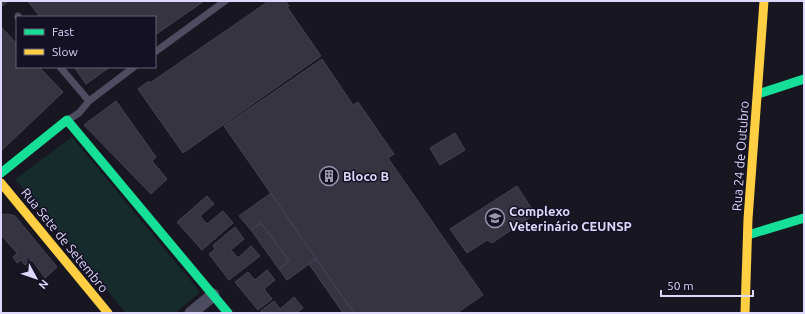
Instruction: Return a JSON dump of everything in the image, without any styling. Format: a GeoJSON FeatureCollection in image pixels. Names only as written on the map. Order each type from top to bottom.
{"type":"FeatureCollection","features":[{"type":"Feature","properties":{"kind":"street","name":"Rua 24 de Outubro"},"geometry":{"type":"LineString","coordinates":[[745,313],[748,236],[764,1]]}},
{"type":"Feature","properties":{"kind":"street"},"geometry":{"type":"LineString","coordinates":[[758,94],[804,79]]}},
{"type":"Feature","properties":{"kind":"street"},"geometry":{"type":"LineString","coordinates":[[1,173],[67,120],[228,313]]}},
{"type":"Feature","properties":{"kind":"street","name":"Rua Sete de Setembro"},"geometry":{"type":"LineString","coordinates":[[1,183],[108,313]]}},
{"type":"Feature","properties":{"kind":"street"},"geometry":{"type":"LineString","coordinates":[[748,236],[804,218]]}},
{"type":"Feature","properties":{"kind":"street"},"geometry":{"type":"LineString","coordinates":[[191,313],[213,295]]}},
{"type":"Feature","properties":{"kind":"lane"},"geometry":{"type":"LineString","coordinates":[[156,51],[224,1]]}},
{"type":"Feature","properties":{"kind":"lane"},"geometry":{"type":"LineString","coordinates":[[61,68],[89,101]]}},
{"type":"Feature","properties":{"kind":"lane"},"geometry":{"type":"LineString","coordinates":[[67,120],[79,113],[89,101],[133,68]]}},
{"type":"Feature","properties":{"kind":"green space"},"geometry":{"type":"Polygon","coordinates":[[[72,137],[200,292],[175,313],[126,313],[15,179],[72,137]]]}},
{"type":"Feature","properties":{"kind":"building"},"geometry":{"type":"Polygon","coordinates":[[[1,1],[8,1],[1,7],[1,1]]]}},
{"type":"Feature","properties":{"kind":"building"},"geometry":{"type":"Polygon","coordinates":[[[28,1],[204,1],[156,34],[156,16],[39,16],[28,1]]]}},
{"type":"Feature","properties":{"kind":"building"},"geometry":{"type":"Polygon","coordinates":[[[266,1],[285,1],[289,6],[287,7],[321,56],[183,153],[138,89],[149,81],[150,83],[266,3],[266,1]]]}},
{"type":"Feature","properties":{"kind":"building"},"geometry":{"type":"Polygon","coordinates":[[[1,27],[16,43],[16,68],[40,68],[63,92],[1,151],[1,27]]]}},
{"type":"Feature","properties":{"kind":"building","name":"Bloco B"},"geometry":{"type":"Polygon","coordinates":[[[322,59],[353,105],[358,102],[394,154],[388,158],[483,295],[457,313],[354,313],[224,126],[322,59]]]}},
{"type":"Feature","properties":{"kind":"building"},"geometry":{"type":"Polygon","coordinates":[[[75,68],[109,68],[86,84],[75,68]]]}},
{"type":"Feature","properties":{"kind":"building"},"geometry":{"type":"Polygon","coordinates":[[[116,101],[156,157],[152,161],[167,179],[151,194],[84,125],[116,101]]]}},
{"type":"Feature","properties":{"kind":"building"},"geometry":{"type":"Polygon","coordinates":[[[455,133],[465,150],[440,165],[430,148],[455,133]]]}},
{"type":"Feature","properties":{"kind":"building"},"geometry":{"type":"Polygon","coordinates":[[[517,186],[535,214],[492,243],[487,240],[467,253],[450,229],[517,186]]]}},
{"type":"Feature","properties":{"kind":"building"},"geometry":{"type":"Polygon","coordinates":[[[271,193],[316,259],[287,280],[279,269],[289,261],[261,223],[251,230],[239,216],[271,193]]]}},
{"type":"Feature","properties":{"kind":"building"},"geometry":{"type":"Polygon","coordinates":[[[207,196],[214,204],[200,216],[207,224],[223,211],[233,223],[202,250],[177,222],[207,196]]]}},
{"type":"Feature","properties":{"kind":"building"},"geometry":{"type":"Polygon","coordinates":[[[7,214],[15,216],[57,267],[45,278],[32,260],[25,265],[21,260],[17,263],[13,257],[17,253],[1,235],[1,215],[7,214]]]}},
{"type":"Feature","properties":{"kind":"building"},"geometry":{"type":"Polygon","coordinates":[[[261,223],[289,261],[279,269],[251,230],[261,223]]]}},
{"type":"Feature","properties":{"kind":"building"},"geometry":{"type":"Polygon","coordinates":[[[235,227],[244,239],[231,250],[238,258],[251,246],[260,256],[229,280],[209,254],[215,249],[213,245],[235,227]]]}},
{"type":"Feature","properties":{"kind":"building"},"geometry":{"type":"Polygon","coordinates":[[[316,259],[354,313],[343,313],[309,264],[316,259]]]}},
{"type":"Feature","properties":{"kind":"building"},"geometry":{"type":"Polygon","coordinates":[[[267,270],[275,280],[264,289],[272,299],[258,310],[235,282],[248,272],[255,280],[267,270]]]}},
{"type":"Feature","properties":{"kind":"building"},"geometry":{"type":"Polygon","coordinates":[[[294,297],[303,308],[296,313],[262,313],[261,311],[274,301],[280,309],[294,297]]]}},
{"type":"Feature","properties":{"kind":"traffic: fast"},"geometry":{"type":"LineString","coordinates":[[758,94],[804,79]]}},
{"type":"Feature","properties":{"kind":"traffic: fast"},"geometry":{"type":"LineString","coordinates":[[1,173],[67,120],[228,313]]}},
{"type":"Feature","properties":{"kind":"traffic: fast"},"geometry":{"type":"LineString","coordinates":[[748,235],[804,218]]}},
{"type":"Feature","properties":{"kind":"traffic: slow"},"geometry":{"type":"LineString","coordinates":[[745,313],[748,219],[764,1]]}},
{"type":"Feature","properties":{"kind":"traffic: slow"},"geometry":{"type":"LineString","coordinates":[[1,183],[108,313]]}},
{"type":"Feature","properties":{"kind":"place","name":"Bloco B"},"geometry":{"type":"Point","coordinates":[329,176]}},
{"type":"Feature","properties":{"kind":"place","name":"Complexo Veterinário CEUNSP"},"geometry":{"type":"Point","coordinates":[495,218]}}]}
